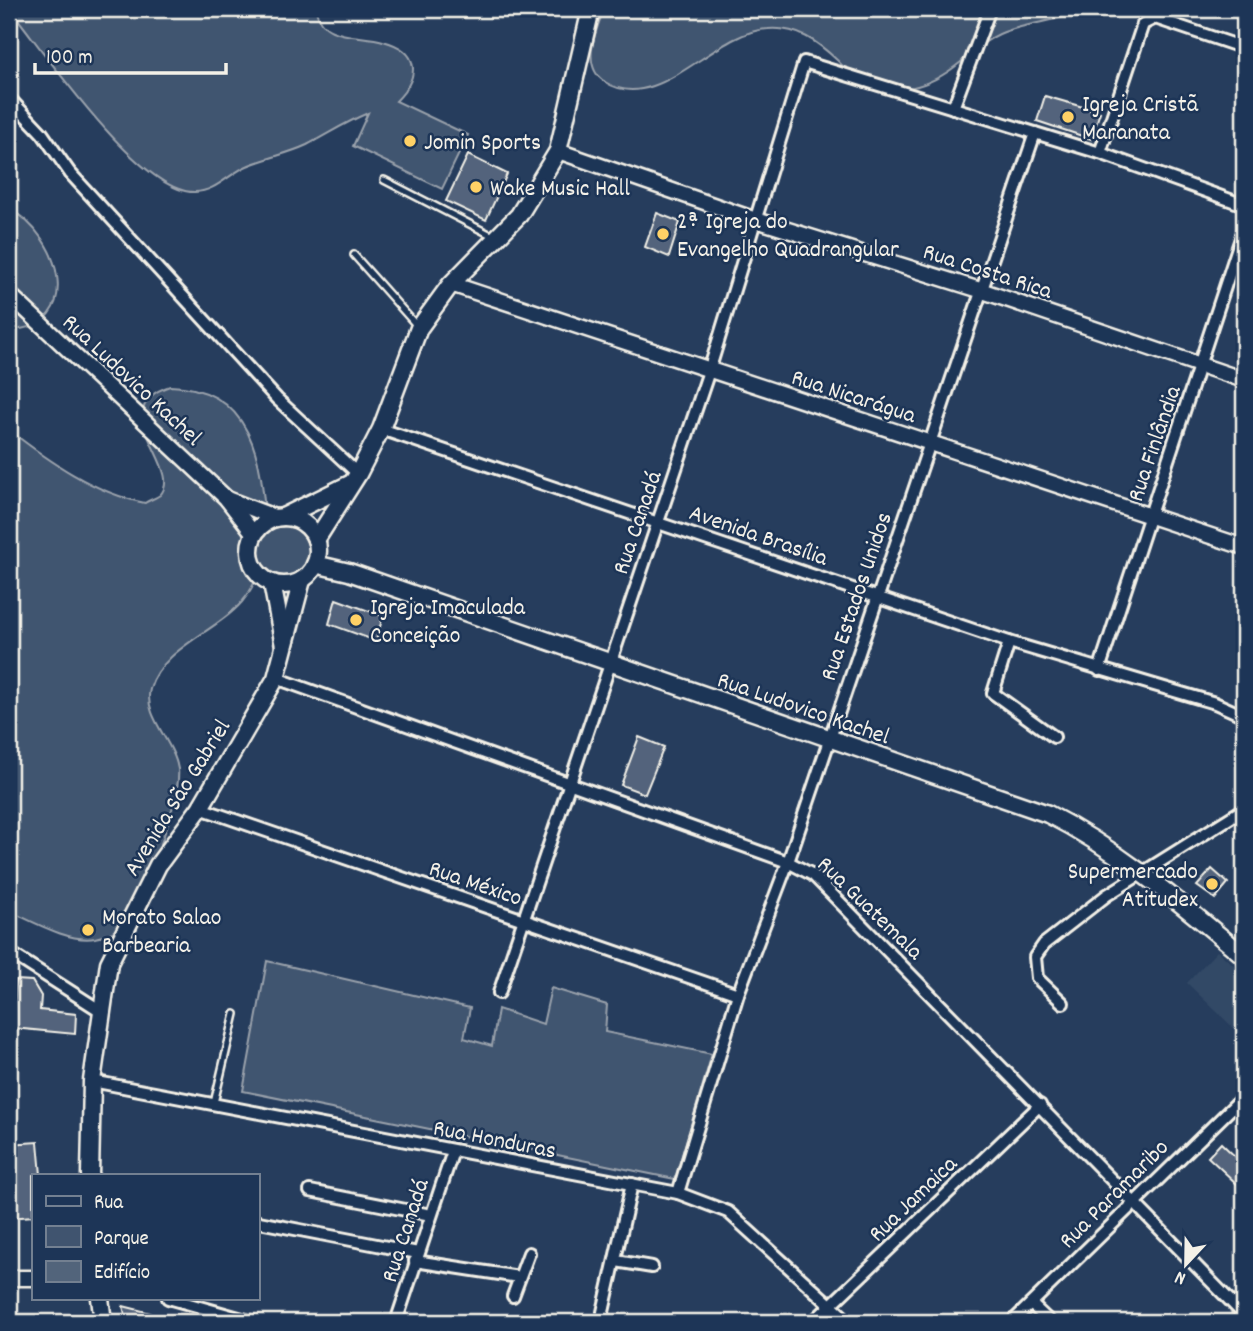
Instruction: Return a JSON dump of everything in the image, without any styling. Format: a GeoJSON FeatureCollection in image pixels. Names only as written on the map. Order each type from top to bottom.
{"type":"FeatureCollection","features":[{"type":"Feature","properties":{"kind":"main road"},"geometry":{"type":"LineString","coordinates":[[355,478],[260,526],[250,545],[254,568],[272,583],[288,585],[302,580],[315,564],[316,540],[355,478],[381,429],[419,328],[451,284],[498,238],[540,184],[558,152],[585,11]]}},
{"type":"Feature","properties":{"kind":"main road"},"geometry":{"type":"LineString","coordinates":[[280,517],[296,520],[308,528],[316,540]]}},
{"type":"Feature","properties":{"kind":"main road","name":"Rua Ludovico Kachel"},"geometry":{"type":"LineString","coordinates":[[315,564],[349,572],[830,741],[1048,814],[1086,833],[1143,872],[1244,956]]}},
{"type":"Feature","properties":{"kind":"main road","name":"Avenida São Gabriel"},"geometry":{"type":"LineString","coordinates":[[90,1174],[92,1081],[109,963],[158,865],[200,808],[276,678],[302,580]]}},
{"type":"Feature","properties":{"kind":"main road","name":"Avenida São Gabriel"},"geometry":{"type":"LineString","coordinates":[[272,583],[285,652]]}},
{"type":"Feature","properties":{"kind":"main road"},"geometry":{"type":"LineString","coordinates":[[100,1300],[103,1322]]}},
{"type":"Feature","properties":{"kind":"street"},"geometry":{"type":"LineString","coordinates":[[990,9],[953,108],[1100,153],[1244,205]]}},
{"type":"Feature","properties":{"kind":"street"},"geometry":{"type":"LineString","coordinates":[[1100,153],[1143,24],[1155,18],[1244,48]]}},
{"type":"Feature","properties":{"kind":"street","name":"Rua Canadá"},"geometry":{"type":"LineString","coordinates":[[499,993],[709,371],[804,62],[953,108]]}},
{"type":"Feature","properties":{"kind":"street"},"geometry":{"type":"LineString","coordinates":[[9,98],[42,133],[70,173],[277,398],[355,478]]}},
{"type":"Feature","properties":{"kind":"street","name":"Rua Estados Unidos"},"geometry":{"type":"LineString","coordinates":[[678,1193],[738,994],[830,741],[876,596],[984,291],[1035,133]]}},
{"type":"Feature","properties":{"kind":"street","name":"Rua Costa Rica"},"geometry":{"type":"LineString","coordinates":[[558,152],[756,220],[984,291],[1244,380]]}},
{"type":"Feature","properties":{"kind":"street","name":"Rua Finlândia"},"geometry":{"type":"LineString","coordinates":[[1099,670],[1202,366],[1244,229]]}},
{"type":"Feature","properties":{"kind":"street","name":"Rua Nicarágua"},"geometry":{"type":"LineString","coordinates":[[451,284],[1244,547]]}},
{"type":"Feature","properties":{"kind":"street","name":"Rua Ludovico Kachel"},"geometry":{"type":"LineString","coordinates":[[9,293],[226,498],[254,534]]}},
{"type":"Feature","properties":{"kind":"street","name":"Avenida Brasília"},"geometry":{"type":"LineString","coordinates":[[381,429],[1009,642],[1215,703],[1244,716]]}},
{"type":"Feature","properties":{"kind":"street","name":"Rua Ludovico Kachel"},"geometry":{"type":"LineString","coordinates":[[226,498],[280,517]]}},
{"type":"Feature","properties":{"kind":"street"},"geometry":{"type":"LineString","coordinates":[[1009,642],[993,693],[1054,737]]}},
{"type":"Feature","properties":{"kind":"street","name":"Rua Guatemala"},"geometry":{"type":"LineString","coordinates":[[276,678],[788,862],[813,875],[1244,1315]]}},
{"type":"Feature","properties":{"kind":"street","name":"Rua México"},"geometry":{"type":"LineString","coordinates":[[200,808],[738,994]]}},
{"type":"Feature","properties":{"kind":"street"},"geometry":{"type":"LineString","coordinates":[[1063,1003],[1037,978],[1035,957],[1044,944],[1143,872],[1244,809]]}},
{"type":"Feature","properties":{"kind":"street"},"geometry":{"type":"LineString","coordinates":[[9,952],[101,1011]]}},
{"type":"Feature","properties":{"kind":"street","name":"Rua Honduras"},"geometry":{"type":"LineString","coordinates":[[92,1081],[678,1193],[728,1212],[849,1322]]}},
{"type":"Feature","properties":{"kind":"street","name":"Rua Paramaribo"},"geometry":{"type":"LineString","coordinates":[[1012,1322],[1134,1200],[1244,1096]]}},
{"type":"Feature","properties":{"kind":"street","name":"Rua Jamaica"},"geometry":{"type":"LineString","coordinates":[[813,1322],[1040,1105]]}},
{"type":"Feature","properties":{"kind":"street","name":"Rua Canadá"},"geometry":{"type":"LineString","coordinates":[[396,1322],[453,1151]]}},
{"type":"Feature","properties":{"kind":"street"},"geometry":{"type":"LineString","coordinates":[[603,1312],[617,1261],[632,1184]]}},
{"type":"Feature","properties":{"kind":"street"},"geometry":{"type":"LineString","coordinates":[[310,1191],[431,1214]]}},
{"type":"Feature","properties":{"kind":"street"},"geometry":{"type":"LineString","coordinates":[[259,1222],[416,1257],[519,1276]]}},
{"type":"Feature","properties":{"kind":"street"},"geometry":{"type":"LineString","coordinates":[[513,1296],[529,1253]]}},
{"type":"Feature","properties":{"kind":"street"},"geometry":{"type":"LineString","coordinates":[[617,1261],[652,1267]]}},
{"type":"Feature","properties":{"kind":"street"},"geometry":{"type":"LineString","coordinates":[[9,1278],[32,1278]]}},
{"type":"Feature","properties":{"kind":"street"},"geometry":{"type":"LineString","coordinates":[[175,1300],[253,1322]]}},
{"type":"Feature","properties":{"kind":"street"},"geometry":{"type":"LineString","coordinates":[[1031,1304],[1050,1322]]}},
{"type":"Feature","properties":{"kind":"lane"},"geometry":{"type":"LineString","coordinates":[[384,180],[498,238]]}},
{"type":"Feature","properties":{"kind":"lane"},"geometry":{"type":"LineString","coordinates":[[354,255],[419,328]]}},
{"type":"Feature","properties":{"kind":"lane"},"geometry":{"type":"LineString","coordinates":[[214,1105],[235,1014]]}},
{"type":"Feature","properties":{"kind":"path"},"geometry":{"type":"LineString","coordinates":[[1239,1003],[1244,1007]]}},
{"type":"Feature","properties":{"kind":"shaded area"},"geometry":{"type":"Polygon","coordinates":[[[1217,951],[1244,974],[1244,1038],[1187,983],[1217,951]]]}},
{"type":"Feature","properties":{"kind":"green space"},"geometry":{"type":"Polygon","coordinates":[[[10,9],[316,9],[325,27],[333,31],[383,41],[404,51],[413,66],[412,74],[404,92],[396,101],[468,135],[442,189],[353,146],[368,113],[307,145],[240,169],[209,189],[195,192],[173,186],[148,170],[121,146],[69,86],[10,9]]]}},
{"type":"Feature","properties":{"kind":"green space"},"geometry":{"type":"Polygon","coordinates":[[[604,9],[1086,9],[998,35],[936,79],[911,87],[899,89],[872,85],[858,79],[822,47],[806,37],[789,30],[768,29],[748,33],[727,43],[666,81],[645,88],[625,90],[605,82],[593,67],[592,47],[604,9]]]}},
{"type":"Feature","properties":{"kind":"green space"},"geometry":{"type":"Polygon","coordinates":[[[9,209],[27,222],[42,239],[52,258],[57,278],[57,298],[49,314],[33,325],[9,330],[9,209]]]}},
{"type":"Feature","properties":{"kind":"green space"},"geometry":{"type":"Polygon","coordinates":[[[170,386],[198,390],[219,400],[236,414],[248,432],[256,454],[266,527],[283,523],[298,527],[308,537],[313,554],[304,571],[291,578],[276,578],[260,569],[242,602],[178,651],[156,675],[149,699],[155,719],[178,769],[174,804],[158,851],[128,915],[111,933],[85,939],[51,930],[9,911],[9,430],[56,464],[90,484],[145,503],[160,495],[165,484],[163,470],[144,423],[143,409],[151,396],[170,386]]]}},
{"type":"Feature","properties":{"kind":"green space"},"geometry":{"type":"Polygon","coordinates":[[[267,961],[470,1008],[464,1038],[492,1046],[498,1009],[543,1024],[551,988],[607,1005],[605,1032],[712,1054],[675,1179],[243,1091],[267,961]]]}},
{"type":"Feature","properties":{"kind":"building","name":"Igreja Cristã Maranata"},"geometry":{"type":"Polygon","coordinates":[[[1045,96],[1100,112],[1091,139],[1037,121],[1045,96]]]}},
{"type":"Feature","properties":{"kind":"building","name":"Wake Music Hall"},"geometry":{"type":"Polygon","coordinates":[[[468,155],[507,174],[486,220],[446,201],[468,155]]]}},
{"type":"Feature","properties":{"kind":"building","name":"2ª Igreja do Evangelho Quadrangular"},"geometry":{"type":"Polygon","coordinates":[[[657,213],[680,222],[669,257],[645,247],[657,213]]]}},
{"type":"Feature","properties":{"kind":"building","name":"Igreja Imaculada Conceição"},"geometry":{"type":"Polygon","coordinates":[[[336,599],[383,616],[376,641],[329,624],[336,599]]]}},
{"type":"Feature","properties":{"kind":"building"},"geometry":{"type":"Polygon","coordinates":[[[639,737],[664,747],[645,794],[621,785],[639,737]]]}},
{"type":"Feature","properties":{"kind":"building","name":"Supermercado Atitudex"},"geometry":{"type":"Polygon","coordinates":[[[1212,869],[1228,883],[1215,899],[1197,886],[1212,869]]]}},
{"type":"Feature","properties":{"kind":"building"},"geometry":{"type":"Polygon","coordinates":[[[16,980],[32,981],[41,996],[40,1010],[76,1014],[75,1034],[13,1028],[16,980]]]}},
{"type":"Feature","properties":{"kind":"building"},"geometry":{"type":"Polygon","coordinates":[[[38,1142],[41,1174],[32,1174],[32,1216],[9,1218],[9,1144],[38,1142]]]}},
{"type":"Feature","properties":{"kind":"building"},"geometry":{"type":"Polygon","coordinates":[[[1221,1143],[1244,1165],[1244,1176],[1237,1184],[1208,1157],[1221,1143]]]}},
{"type":"Feature","properties":{"kind":"building"},"geometry":{"type":"Polygon","coordinates":[[[123,1306],[151,1313],[155,1322],[127,1322],[123,1306]]]}},
{"type":"Feature","properties":{"kind":"place","name":"Igreja Cristã Maranata"},"geometry":{"type":"Point","coordinates":[1068,117]}},
{"type":"Feature","properties":{"kind":"place","name":"Jomin Sports"},"geometry":{"type":"Point","coordinates":[410,141]}},
{"type":"Feature","properties":{"kind":"place","name":"Wake Music Hall"},"geometry":{"type":"Point","coordinates":[476,187]}},
{"type":"Feature","properties":{"kind":"place","name":"2ª Igreja do Evangelho Quadrangular"},"geometry":{"type":"Point","coordinates":[663,234]}},
{"type":"Feature","properties":{"kind":"place","name":"Igreja Imaculada Conceição"},"geometry":{"type":"Point","coordinates":[356,620]}},
{"type":"Feature","properties":{"kind":"place","name":"Supermercado Atitudex"},"geometry":{"type":"Point","coordinates":[1212,884]}},
{"type":"Feature","properties":{"kind":"place","name":"Morato Salao Barbearia"},"geometry":{"type":"Point","coordinates":[88,930]}}]}
